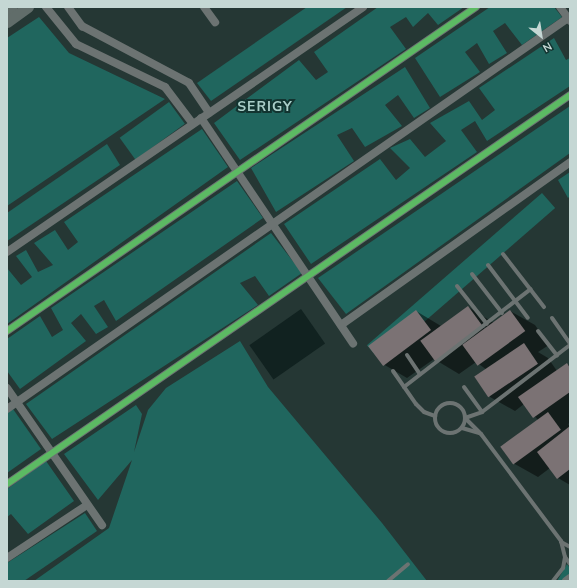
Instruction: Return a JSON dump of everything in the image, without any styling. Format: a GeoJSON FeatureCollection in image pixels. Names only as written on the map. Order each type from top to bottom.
{"type":"FeatureCollection","features":[{"type":"Feature","properties":{"kind":"street"},"geometry":{"type":"LineString","coordinates":[[7,10],[12,7]]}},
{"type":"Feature","properties":{"kind":"street"},"geometry":{"type":"LineString","coordinates":[[7,22],[28,7]]}},
{"type":"Feature","properties":{"kind":"street"},"geometry":{"type":"LineString","coordinates":[[46,7],[76,44],[165,88],[193,124]]}},
{"type":"Feature","properties":{"kind":"street"},"geometry":{"type":"LineString","coordinates":[[68,7],[82,26],[189,84],[209,113]]}},
{"type":"Feature","properties":{"kind":"street"},"geometry":{"type":"LineString","coordinates":[[204,7],[215,22]]}},
{"type":"Feature","properties":{"kind":"street"},"geometry":{"type":"LineString","coordinates":[[7,252],[363,7]]}},
{"type":"Feature","properties":{"kind":"street"},"geometry":{"type":"LineString","coordinates":[[7,331],[476,7]]}},
{"type":"Feature","properties":{"kind":"street"},"geometry":{"type":"LineString","coordinates":[[7,409],[569,20],[560,7]]}},
{"type":"Feature","properties":{"kind":"street"},"geometry":{"type":"LineString","coordinates":[[7,484],[570,95]]}},
{"type":"Feature","properties":{"kind":"street"},"geometry":{"type":"LineString","coordinates":[[202,118],[353,343]]}},
{"type":"Feature","properties":{"kind":"street"},"geometry":{"type":"LineString","coordinates":[[341,325],[570,162]]}},
{"type":"Feature","properties":{"kind":"street"},"geometry":{"type":"LineString","coordinates":[[7,388],[102,526]]}},
{"type":"Feature","properties":{"kind":"street"},"geometry":{"type":"LineString","coordinates":[[7,558],[87,505]]}},
{"type":"Feature","properties":{"kind":"street"},"geometry":{"type":"LineString","coordinates":[[566,581],[570,578]]}},
{"type":"Feature","properties":{"kind":"lane"},"geometry":{"type":"LineString","coordinates":[[503,254],[544,307]]}},
{"type":"Feature","properties":{"kind":"lane"},"geometry":{"type":"LineString","coordinates":[[488,265],[528,318]]}},
{"type":"Feature","properties":{"kind":"lane"},"geometry":{"type":"LineString","coordinates":[[472,274],[502,313]]}},
{"type":"Feature","properties":{"kind":"lane"},"geometry":{"type":"LineString","coordinates":[[457,286],[487,324]]}},
{"type":"Feature","properties":{"kind":"lane"},"geometry":{"type":"LineString","coordinates":[[404,387],[502,313],[531,289]]}},
{"type":"Feature","properties":{"kind":"lane"},"geometry":{"type":"LineString","coordinates":[[465,418],[482,412],[570,344],[552,318]]}},
{"type":"Feature","properties":{"kind":"lane"},"geometry":{"type":"LineString","coordinates":[[538,331],[557,355]]}},
{"type":"Feature","properties":{"kind":"lane"},"geometry":{"type":"LineString","coordinates":[[407,355],[420,374]]}},
{"type":"Feature","properties":{"kind":"lane"},"geometry":{"type":"LineString","coordinates":[[393,371],[424,412],[434,416]]}},
{"type":"Feature","properties":{"kind":"lane"},"geometry":{"type":"LineString","coordinates":[[464,387],[482,412]]}},
{"type":"Feature","properties":{"kind":"lane"},"geometry":{"type":"LineString","coordinates":[[465,418],[462,428],[453,433],[443,432],[436,426],[434,416],[439,407],[453,403],[462,409],[465,418],[481,434],[561,541],[565,557],[570,564]]}},
{"type":"Feature","properties":{"kind":"lane"},"geometry":{"type":"LineString","coordinates":[[462,428],[481,434]]}},
{"type":"Feature","properties":{"kind":"lane"},"geometry":{"type":"LineString","coordinates":[[561,541],[570,546]]}},
{"type":"Feature","properties":{"kind":"lane"},"geometry":{"type":"LineString","coordinates":[[553,581],[563,568],[565,557]]}},
{"type":"Feature","properties":{"kind":"lane"},"geometry":{"type":"LineString","coordinates":[[388,581],[408,564]]}},
{"type":"Feature","properties":{"kind":"shaded area"},"geometry":{"type":"Polygon","coordinates":[[[307,7],[347,7],[211,101],[197,83],[307,7]]]}},
{"type":"Feature","properties":{"kind":"shaded area"},"geometry":{"type":"Polygon","coordinates":[[[378,7],[464,7],[438,25],[428,13],[413,27],[406,17],[390,27],[406,49],[240,160],[214,123],[299,60],[316,80],[328,72],[314,52],[378,7]]]}},
{"type":"Feature","properties":{"kind":"shaded area"},"geometry":{"type":"Polygon","coordinates":[[[490,7],[554,7],[562,17],[522,45],[505,23],[493,31],[507,53],[489,64],[477,43],[465,52],[480,72],[440,97],[415,58],[490,7]]]}},
{"type":"Feature","properties":{"kind":"shaded area"},"geometry":{"type":"Polygon","coordinates":[[[39,17],[69,53],[165,99],[7,206],[7,38],[39,17]]]}},
{"type":"Feature","properties":{"kind":"shaded area"},"geometry":{"type":"Polygon","coordinates":[[[554,38],[566,60],[570,58],[570,86],[487,141],[475,121],[461,130],[477,152],[311,264],[284,224],[380,159],[396,180],[410,168],[390,148],[410,139],[425,157],[446,141],[430,123],[469,101],[482,120],[495,110],[479,88],[554,38]]]}},
{"type":"Feature","properties":{"kind":"shaded area"},"geometry":{"type":"Polygon","coordinates":[[[405,67],[430,108],[414,118],[398,95],[385,105],[402,126],[365,147],[352,128],[337,135],[354,161],[276,212],[251,168],[405,67]]]}},
{"type":"Feature","properties":{"kind":"shaded area"},"geometry":{"type":"Polygon","coordinates":[[[169,102],[185,124],[136,160],[120,138],[169,102]]]}},
{"type":"Feature","properties":{"kind":"shaded area"},"geometry":{"type":"Polygon","coordinates":[[[570,106],[570,153],[346,314],[318,278],[570,106]]]}},
{"type":"Feature","properties":{"kind":"shaded area"},"geometry":{"type":"Polygon","coordinates":[[[202,129],[228,167],[7,324],[7,268],[21,285],[32,277],[16,256],[26,250],[38,272],[53,265],[34,243],[55,230],[68,250],[78,242],[64,222],[202,129]]]}},
{"type":"Feature","properties":{"kind":"shaded area"},"geometry":{"type":"Polygon","coordinates":[[[107,144],[120,165],[7,241],[7,213],[107,144]]]}},
{"type":"Feature","properties":{"kind":"shaded area"},"geometry":{"type":"Polygon","coordinates":[[[570,172],[570,196],[568,198],[558,180],[570,172]]]}},
{"type":"Feature","properties":{"kind":"shaded area"},"geometry":{"type":"Polygon","coordinates":[[[237,181],[263,218],[116,321],[104,300],[94,306],[108,327],[96,334],[81,314],[71,323],[86,341],[20,389],[7,371],[7,339],[40,316],[52,337],[63,330],[51,308],[237,181]]]}},
{"type":"Feature","properties":{"kind":"shaded area"},"geometry":{"type":"Polygon","coordinates":[[[542,193],[555,208],[380,360],[367,345],[542,193]]]}},
{"type":"Feature","properties":{"kind":"shaded area"},"geometry":{"type":"Polygon","coordinates":[[[271,233],[302,273],[269,296],[255,276],[240,283],[258,305],[52,439],[26,404],[271,233]]]}},
{"type":"Feature","properties":{"kind":"shaded area"},"geometry":{"type":"Polygon","coordinates":[[[301,309],[325,343],[273,380],[249,345],[301,309]]]}},
{"type":"Feature","properties":{"kind":"shaded area"},"geometry":{"type":"Polygon","coordinates":[[[240,341],[268,387],[382,523],[427,581],[34,581],[109,528],[132,460],[98,500],[64,454],[136,405],[142,414],[134,452],[148,410],[166,388],[240,341]]]}},
{"type":"Feature","properties":{"kind":"shaded area"},"geometry":{"type":"Polygon","coordinates":[[[13,409],[41,449],[7,473],[7,413],[13,409]]]}},
{"type":"Feature","properties":{"kind":"shaded area"},"geometry":{"type":"Polygon","coordinates":[[[46,461],[74,501],[28,534],[11,514],[7,517],[7,489],[46,461]]]}},
{"type":"Feature","properties":{"kind":"shaded area"},"geometry":{"type":"Polygon","coordinates":[[[85,513],[97,531],[24,581],[7,581],[7,563],[85,513]]]}},
{"type":"Feature","properties":{"kind":"shaded area"},"geometry":{"type":"Polygon","coordinates":[[[567,564],[570,568],[570,578],[566,581],[557,581],[567,564]]]}},
{"type":"Feature","properties":{"kind":"building"},"geometry":{"type":"Polygon","coordinates":[[[468,306],[483,327],[436,362],[420,341],[468,306]]]}},
{"type":"Feature","properties":{"kind":"building"},"geometry":{"type":"Polygon","coordinates":[[[416,310],[431,330],[383,366],[368,346],[416,310]]]}},
{"type":"Feature","properties":{"kind":"building"},"geometry":{"type":"Polygon","coordinates":[[[510,310],[525,331],[478,366],[462,345],[510,310]]]}},
{"type":"Feature","properties":{"kind":"building"},"geometry":{"type":"Polygon","coordinates":[[[524,343],[538,364],[488,397],[474,377],[524,343]]]}},
{"type":"Feature","properties":{"kind":"building"},"geometry":{"type":"Polygon","coordinates":[[[567,363],[570,368],[570,392],[533,418],[518,397],[567,363]]]}},
{"type":"Feature","properties":{"kind":"building"},"geometry":{"type":"Polygon","coordinates":[[[548,412],[561,430],[513,464],[500,447],[548,412]]]}},
{"type":"Feature","properties":{"kind":"building"},"geometry":{"type":"Polygon","coordinates":[[[570,426],[570,469],[557,479],[537,452],[570,426]]]}},
{"type":"Feature","properties":{"kind":"cycle path"},"geometry":{"type":"LineString","coordinates":[[7,331],[476,7]]}},
{"type":"Feature","properties":{"kind":"cycle path"},"geometry":{"type":"LineString","coordinates":[[7,484],[570,95]]}},
{"type":"Feature","properties":{"kind":"district","name":"SERIGY"},"geometry":{"type":"Point","coordinates":[265,107]}}]}
